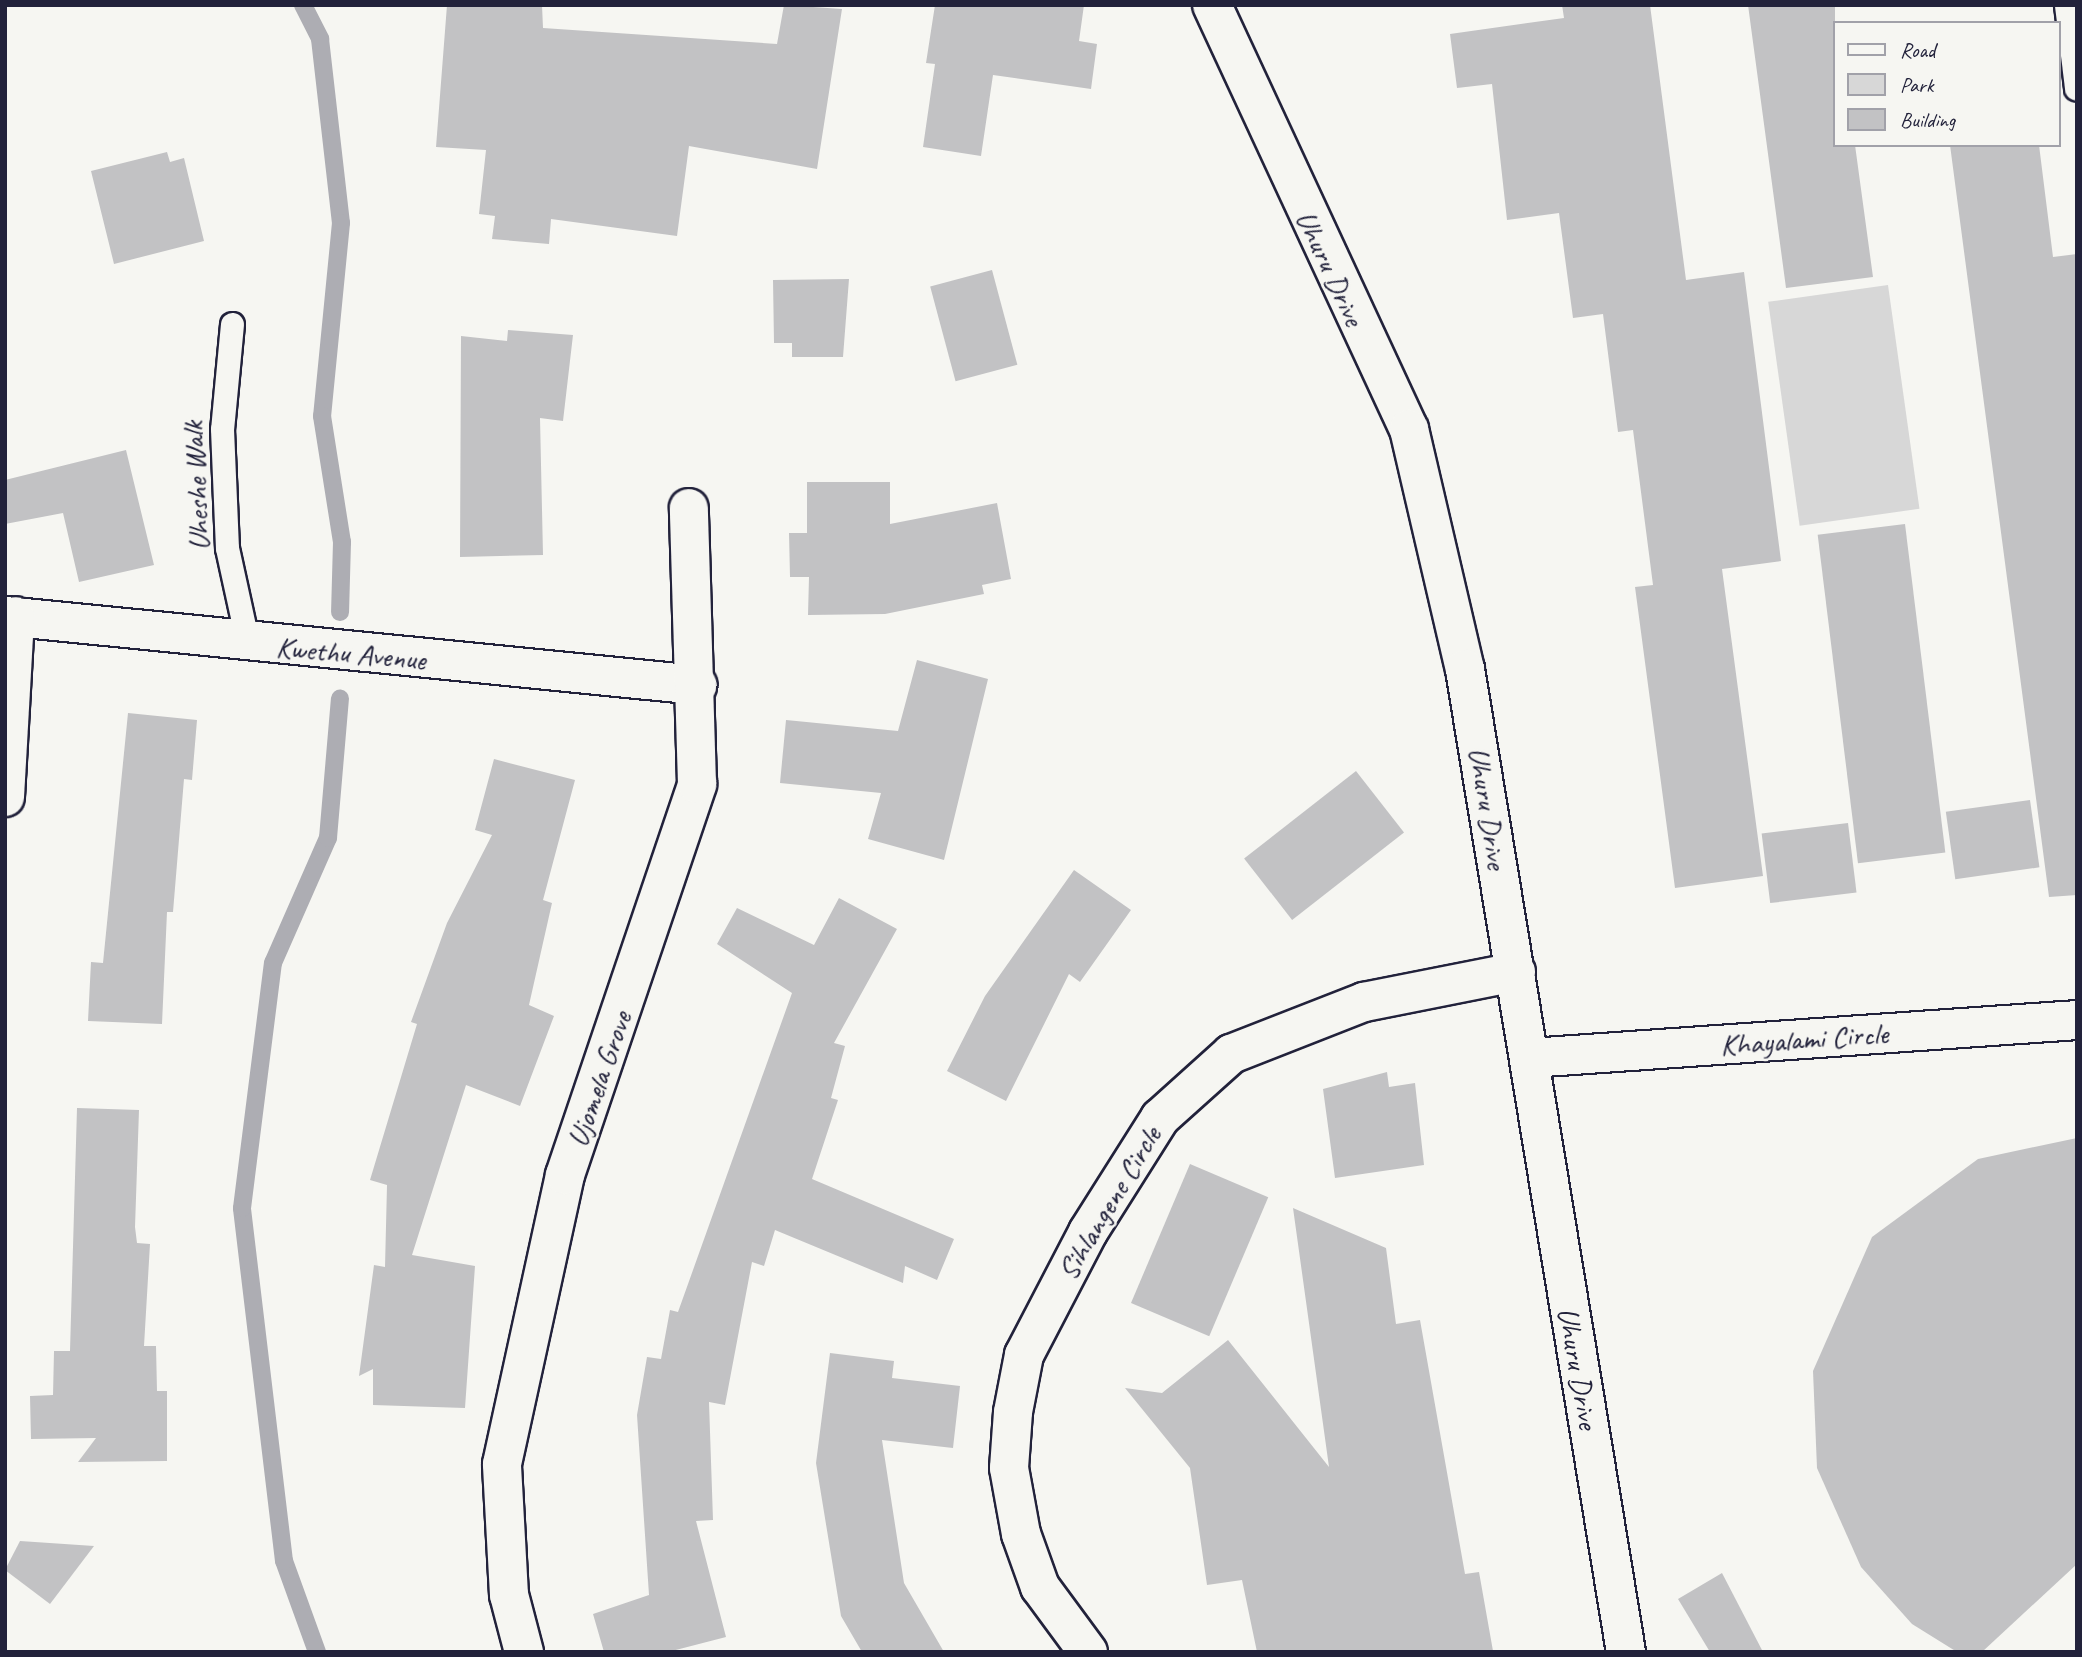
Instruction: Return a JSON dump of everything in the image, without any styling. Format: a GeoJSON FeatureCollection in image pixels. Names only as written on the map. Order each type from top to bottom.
{"type":"FeatureCollection","features":[{"type":"Feature","properties":{"kind":"street","name":"Uhuru Drive"},"geometry":{"type":"LineString","coordinates":[[1212,5],[1409,429],[1465,669],[1626,1652]]}},
{"type":"Feature","properties":{"kind":"street","name":"Ujomela Grove"},"geometry":{"type":"LineString","coordinates":[[524,1652],[509,1595],[502,1464],[565,1175],[696,784],[698,685],[689,508]]}},
{"type":"Feature","properties":{"kind":"street","name":"Kwethu Avenue"},"geometry":{"type":"LineString","coordinates":[[10,616],[248,644],[698,685]]}},
{"type":"Feature","properties":{"kind":"street"},"geometry":{"type":"LineString","coordinates":[[5,797],[10,616]]}},
{"type":"Feature","properties":{"kind":"street","name":"Sihlangene Circle"},"geometry":{"type":"LineString","coordinates":[[1088,1652],[1040,1587],[1021,1534],[1009,1468],[1013,1412],[1024,1355],[1153,1129],[1231,1054],[1364,1002],[1516,972]]}},
{"type":"Feature","properties":{"kind":"street","name":"Khayalami Circle"},"geometry":{"type":"LineString","coordinates":[[1530,1058],[2077,1020]]}},
{"type":"Feature","properties":{"kind":"lane"},"geometry":{"type":"LineString","coordinates":[[2066,5],[2077,88]]}},
{"type":"Feature","properties":{"kind":"lane","name":"Uheshe Walk"},"geometry":{"type":"LineString","coordinates":[[232,324],[222,429],[227,548],[248,644]]}},
{"type":"Feature","properties":{"kind":"green space"},"geometry":{"type":"Polygon","coordinates":[[[1888,285],[1919,509],[1800,526],[1768,302],[1888,285]]]}},
{"type":"Feature","properties":{"kind":"building"},"geometry":{"type":"Polygon","coordinates":[[[447,5],[542,5],[543,28],[777,44],[784,5],[842,9],[817,169],[689,146],[677,236],[551,219],[549,244],[492,239],[495,216],[479,214],[486,150],[436,147],[447,5]]]}},
{"type":"Feature","properties":{"kind":"building"},"geometry":{"type":"Polygon","coordinates":[[[935,5],[1084,5],[1079,41],[1097,44],[1091,89],[993,75],[981,156],[923,147],[935,64],[926,63],[935,5]]]}},
{"type":"Feature","properties":{"kind":"building"},"geometry":{"type":"Polygon","coordinates":[[[1562,5],[1650,5],[1686,280],[1744,272],[1781,561],[1722,569],[1763,876],[1675,888],[1635,587],[1653,585],[1633,430],[1618,432],[1603,314],[1573,318],[1559,213],[1507,220],[1492,84],[1457,88],[1450,34],[1564,18],[1562,5]]]}},
{"type":"Feature","properties":{"kind":"building"},"geometry":{"type":"Polygon","coordinates":[[[1748,5],[1835,5],[1834,147],[1855,147],[1873,277],[1786,288],[1748,5]]]}},
{"type":"Feature","properties":{"kind":"building"},"geometry":{"type":"Polygon","coordinates":[[[1950,147],[2039,147],[2053,257],[2077,254],[2077,895],[2049,897],[1950,147]]]}},
{"type":"Feature","properties":{"kind":"building"},"geometry":{"type":"Polygon","coordinates":[[[167,152],[170,162],[184,158],[204,241],[114,264],[91,171],[167,152]]]}},
{"type":"Feature","properties":{"kind":"building"},"geometry":{"type":"Polygon","coordinates":[[[992,270],[1017,365],[956,381],[930,287],[992,270]]]}},
{"type":"Feature","properties":{"kind":"building"},"geometry":{"type":"Polygon","coordinates":[[[849,279],[843,357],[792,357],[792,343],[774,343],[773,280],[849,279]]]}},
{"type":"Feature","properties":{"kind":"building"},"geometry":{"type":"Polygon","coordinates":[[[508,330],[573,335],[563,421],[540,418],[543,555],[460,557],[461,336],[507,341],[508,330]]]}},
{"type":"Feature","properties":{"kind":"building"},"geometry":{"type":"Polygon","coordinates":[[[126,450],[154,565],[79,582],[63,513],[5,524],[5,480],[126,450]]]}},
{"type":"Feature","properties":{"kind":"building"},"geometry":{"type":"Polygon","coordinates":[[[807,482],[890,482],[890,524],[997,503],[1011,579],[982,585],[984,594],[885,614],[808,615],[809,577],[790,577],[789,533],[807,533],[807,482]]]}},
{"type":"Feature","properties":{"kind":"building"},"geometry":{"type":"Polygon","coordinates":[[[1905,524],[1945,853],[1858,863],[1818,535],[1905,524]]]}},
{"type":"Feature","properties":{"kind":"building"},"geometry":{"type":"Polygon","coordinates":[[[917,660],[988,679],[944,860],[868,839],[881,793],[780,783],[786,720],[898,731],[917,660]]]}},
{"type":"Feature","properties":{"kind":"building"},"geometry":{"type":"Polygon","coordinates":[[[128,713],[197,720],[192,780],[184,779],[173,912],[167,912],[162,1024],[88,1021],[91,962],[103,963],[128,713]]]}},
{"type":"Feature","properties":{"kind":"building"},"geometry":{"type":"Polygon","coordinates":[[[494,759],[575,780],[543,900],[552,903],[529,1005],[554,1016],[520,1106],[466,1085],[412,1255],[475,1266],[465,1408],[373,1405],[373,1369],[359,1376],[374,1265],[385,1267],[387,1185],[370,1180],[417,1024],[411,1022],[447,923],[492,835],[475,830],[494,759]]]}},
{"type":"Feature","properties":{"kind":"building"},"geometry":{"type":"Polygon","coordinates":[[[1356,771],[1404,832],[1292,920],[1244,858],[1356,771]]]}},
{"type":"Feature","properties":{"kind":"building"},"geometry":{"type":"Polygon","coordinates":[[[2030,800],[2039,867],[1955,879],[1946,812],[2030,800]]]}},
{"type":"Feature","properties":{"kind":"building"},"geometry":{"type":"Polygon","coordinates":[[[1848,823],[1857,892],[1770,903],[1762,834],[1848,823]]]}},
{"type":"Feature","properties":{"kind":"building"},"geometry":{"type":"Polygon","coordinates":[[[1074,870],[1131,910],[1080,982],[1069,974],[1006,1101],[947,1071],[985,996],[1074,870]]]}},
{"type":"Feature","properties":{"kind":"building"},"geometry":{"type":"Polygon","coordinates":[[[839,898],[897,929],[834,1043],[845,1046],[831,1098],[838,1100],[812,1179],[954,1239],[937,1280],[905,1266],[903,1283],[775,1230],[764,1266],[752,1262],[725,1405],[709,1402],[713,1520],[696,1521],[726,1637],[668,1652],[604,1652],[593,1614],[649,1595],[637,1415],[647,1357],[661,1359],[670,1310],[678,1312],[792,993],[717,944],[737,908],[814,945],[839,898]]]}},
{"type":"Feature","properties":{"kind":"building"},"geometry":{"type":"Polygon","coordinates":[[[1387,1072],[1389,1087],[1415,1083],[1424,1165],[1335,1178],[1323,1089],[1387,1072]]]}},
{"type":"Feature","properties":{"kind":"building"},"geometry":{"type":"Polygon","coordinates":[[[77,1108],[139,1110],[135,1227],[137,1243],[150,1244],[144,1346],[156,1346],[157,1391],[167,1391],[167,1461],[78,1462],[96,1438],[31,1439],[30,1396],[53,1395],[54,1351],[70,1351],[77,1108]]]}},
{"type":"Feature","properties":{"kind":"building"},"geometry":{"type":"Polygon","coordinates":[[[2077,1138],[2077,1564],[1982,1652],[1957,1652],[1912,1624],[1861,1567],[1817,1468],[1813,1371],[1872,1237],[1978,1159],[2077,1138]]]}},
{"type":"Feature","properties":{"kind":"building"},"geometry":{"type":"Polygon","coordinates":[[[1190,1164],[1268,1197],[1209,1336],[1131,1303],[1190,1164]]]}},
{"type":"Feature","properties":{"kind":"building"},"geometry":{"type":"Polygon","coordinates":[[[1293,1208],[1386,1248],[1396,1324],[1420,1320],[1465,1574],[1479,1572],[1493,1651],[1257,1652],[1242,1580],[1207,1585],[1190,1468],[1125,1388],[1162,1393],[1228,1340],[1329,1467],[1293,1208]]]}},
{"type":"Feature","properties":{"kind":"building"},"geometry":{"type":"Polygon","coordinates":[[[830,1353],[894,1361],[892,1378],[960,1386],[953,1448],[882,1440],[904,1583],[944,1652],[862,1652],[841,1616],[816,1463],[830,1353]]]}},
{"type":"Feature","properties":{"kind":"building"},"geometry":{"type":"Polygon","coordinates":[[[20,1541],[94,1546],[50,1604],[5,1570],[20,1541]]]}},
{"type":"Feature","properties":{"kind":"building"},"geometry":{"type":"Polygon","coordinates":[[[1722,1573],[1763,1652],[1710,1652],[1678,1599],[1722,1573]]]}},
{"type":"Feature","properties":{"kind":"waterway"},"geometry":{"type":"LineString","coordinates":[[303,5],[320,39],[341,223],[322,416],[342,542],[340,612]]}},
{"type":"Feature","properties":{"kind":"waterway"},"geometry":{"type":"LineString","coordinates":[[317,1652],[284,1561],[242,1208],[273,963],[328,838],[340,699]]}}]}
